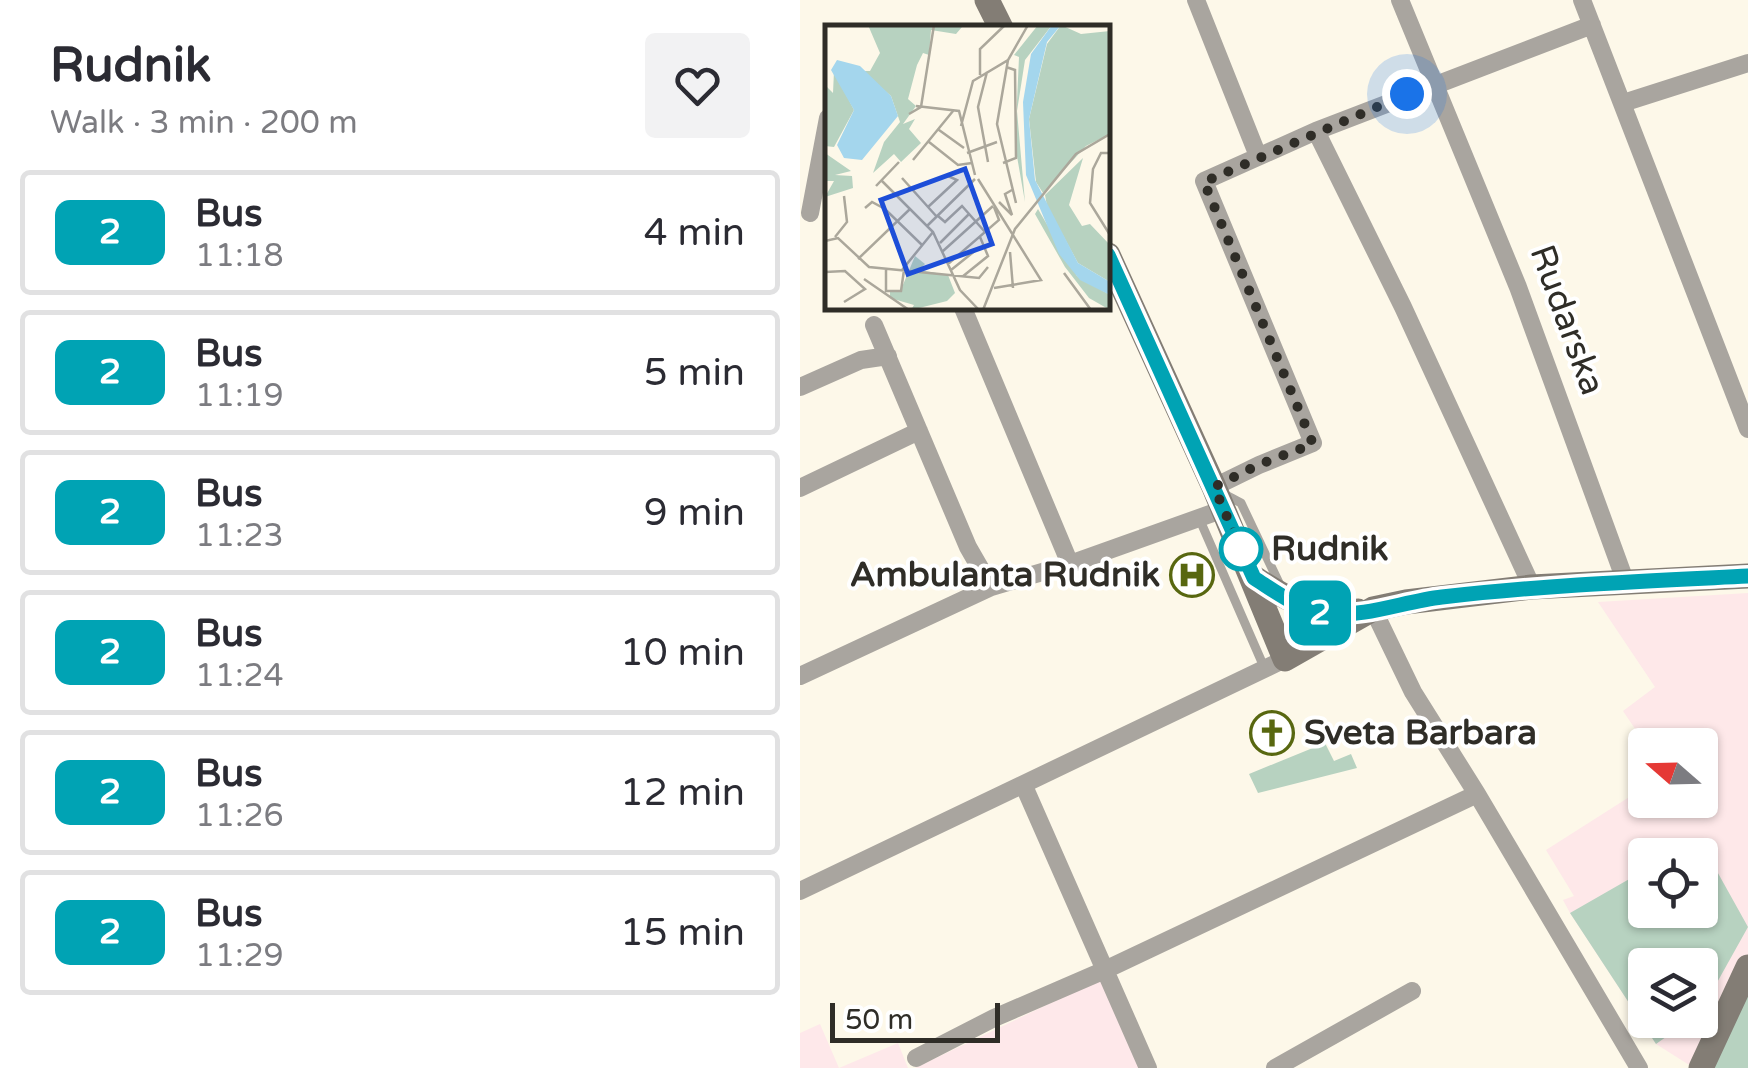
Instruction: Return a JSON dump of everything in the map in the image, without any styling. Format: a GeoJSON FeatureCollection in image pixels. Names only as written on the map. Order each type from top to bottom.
{"type":"FeatureCollection","features":[{"type":"Feature","properties":{"kind":"street"},"geometry":{"type":"LineString","coordinates":[[987,0],[1000,25]]}},
{"type":"Feature","properties":{"kind":"street"},"geometry":{"type":"LineString","coordinates":[[1196,0],[1258,156]]}},
{"type":"Feature","properties":{"kind":"street","name":"Rudarska"},"geometry":{"type":"LineString","coordinates":[[1400,0],[1518,286],[1626,583]]}},
{"type":"Feature","properties":{"kind":"street"},"geometry":{"type":"LineString","coordinates":[[1582,0],[1748,429]]}},
{"type":"Feature","properties":{"kind":"street"},"geometry":{"type":"LineString","coordinates":[[800,676],[991,588],[1199,518],[1218,495],[1258,465],[1313,444],[1204,182],[1437,82],[1592,25]]}},
{"type":"Feature","properties":{"kind":"street"},"geometry":{"type":"LineString","coordinates":[[1623,103],[1748,63]]}},
{"type":"Feature","properties":{"kind":"street"},"geometry":{"type":"LineString","coordinates":[[1316,131],[1532,587]]}},
{"type":"Feature","properties":{"kind":"street"},"geometry":{"type":"LineString","coordinates":[[810,213],[825,134]]}},
{"type":"Feature","properties":{"kind":"street"},"geometry":{"type":"LineString","coordinates":[[1110,259],[1254,578],[1275,664]]}},
{"type":"Feature","properties":{"kind":"street"},"geometry":{"type":"LineString","coordinates":[[964,310],[1070,564]]}},
{"type":"Feature","properties":{"kind":"street"},"geometry":{"type":"LineString","coordinates":[[874,325],[968,546],[991,588]]}},
{"type":"Feature","properties":{"kind":"street"},"geometry":{"type":"LineString","coordinates":[[800,387],[861,360],[888,356]]}},
{"type":"Feature","properties":{"kind":"street"},"geometry":{"type":"LineString","coordinates":[[800,488],[920,431]]}},
{"type":"Feature","properties":{"kind":"street"},"geometry":{"type":"LineString","coordinates":[[1254,578],[1294,602],[1324,614],[1532,587],[1748,576]]}},
{"type":"Feature","properties":{"kind":"street"},"geometry":{"type":"LineString","coordinates":[[800,891],[1275,664],[1373,608]]}},
{"type":"Feature","properties":{"kind":"street"},"geometry":{"type":"LineString","coordinates":[[1373,608],[1413,692],[1639,1068]]}},
{"type":"Feature","properties":{"kind":"street"},"geometry":{"type":"LineString","coordinates":[[1024,786],[1148,1068]]}},
{"type":"Feature","properties":{"kind":"street"},"geometry":{"type":"LineString","coordinates":[[911,1062],[994,1018],[1477,794]]}},
{"type":"Feature","properties":{"kind":"street"},"geometry":{"type":"LineString","coordinates":[[1702,1068],[1748,967]]}},
{"type":"Feature","properties":{"kind":"street"},"geometry":{"type":"LineString","coordinates":[[1275,1068],[1412,991]]}},
{"type":"Feature","properties":{"kind":"lane"},"geometry":{"type":"LineString","coordinates":[[1218,495],[1241,503],[1281,588],[1294,602]]}},
{"type":"Feature","properties":{"kind":"lane"},"geometry":{"type":"LineString","coordinates":[[1199,518],[1275,664]]}},
{"type":"Feature","properties":{"kind":"shaded area"},"geometry":{"type":"Polygon","coordinates":[[[1748,593],[1748,967],[1718,1023],[1718,948],[1628,948],[1628,1001],[1570,913],[1563,900],[1574,896],[1546,850],[1628,798],[1628,818],[1718,818],[1718,728],[1634,728],[1623,711],[1655,687],[1598,602],[1748,593]]]}},
{"type":"Feature","properties":{"kind":"shaded area"},"geometry":{"type":"Polygon","coordinates":[[[1107,976],[1148,1068],[915,1068],[1107,976]]]}},
{"type":"Feature","properties":{"kind":"shaded area"},"geometry":{"type":"Polygon","coordinates":[[[820,1024],[839,1068],[800,1068],[800,1033],[820,1024]]]}},
{"type":"Feature","properties":{"kind":"shaded area"},"geometry":{"type":"Polygon","coordinates":[[[1652,1038],[1710,1038],[1694,1068],[1652,1038]]]}},
{"type":"Feature","properties":{"kind":"shaded area"},"geometry":{"type":"Polygon","coordinates":[[[898,1043],[908,1068],[839,1068],[898,1043]]]}},
{"type":"Feature","properties":{"kind":"green space"},"geometry":{"type":"Polygon","coordinates":[[[1325,743],[1334,761],[1351,754],[1357,768],[1258,793],[1249,774],[1325,743]]]}},
{"type":"Feature","properties":{"kind":"green space"},"geometry":{"type":"Polygon","coordinates":[[[1718,873],[1748,927],[1718,981],[1718,948],[1628,948],[1628,1001],[1570,913],[1628,880],[1628,928],[1718,928],[1718,873]]]}},
{"type":"Feature","properties":{"kind":"green space"},"geometry":{"type":"Polygon","coordinates":[[[1748,967],[1748,1068],[1701,1068],[1748,967]]]}},
{"type":"Feature","properties":{"kind":"bus line","name":"2"},"geometry":{"type":"LineString","coordinates":[[1110,260],[1254,578],[1294,602],[1324,614],[1344,614],[1406,602],[1532,587],[1748,576]]}},
{"type":"Feature","properties":{"kind":"place","name":"Rudnik"},"geometry":{"type":"Point","coordinates":[1241,549]}},
{"type":"Feature","properties":{"kind":"place","name":"Ambulanta Rudnik"},"geometry":{"type":"Point","coordinates":[1192,575]}},
{"type":"Feature","properties":{"kind":"place","name":"Sveta Barbara"},"geometry":{"type":"Point","coordinates":[1272,733]}},
{"type":"Feature","properties":{"kind":"route"},"geometry":{"type":"LineString","coordinates":[[1241,549],[1214,487],[1313,444],[1204,182],[1407,94]]}}]}
